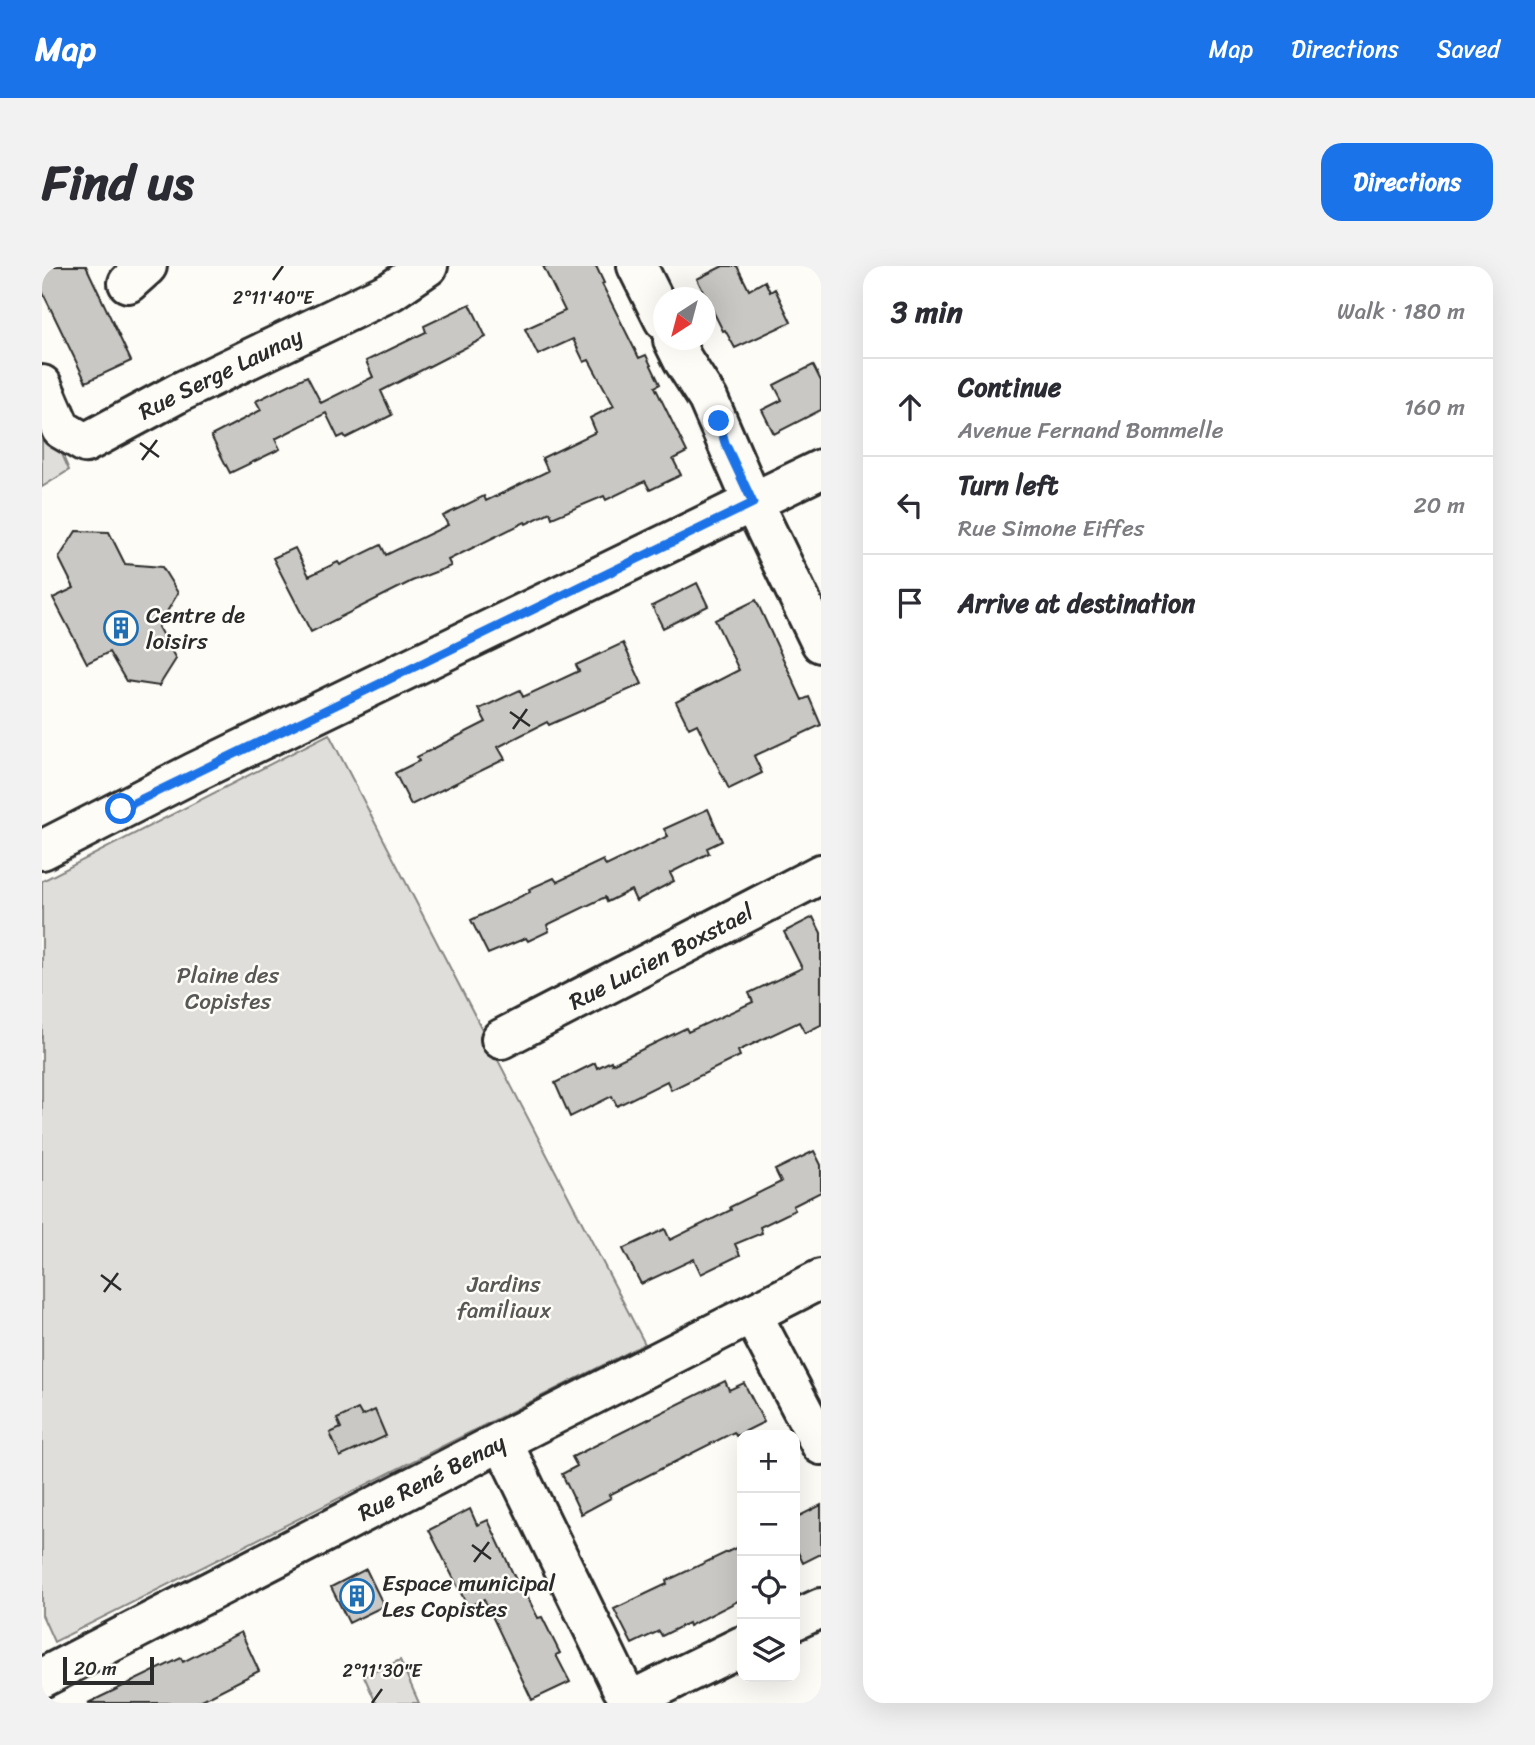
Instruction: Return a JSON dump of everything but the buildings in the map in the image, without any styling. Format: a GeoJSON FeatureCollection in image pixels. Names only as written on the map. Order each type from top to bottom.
{"type":"FeatureCollection","features":[{"type":"Feature","properties":{"kind":"street","name":"Rue Serge Launay"},"geometry":{"type":"LineString","coordinates":[[42,386],[61,429],[85,443],[180,392],[391,291],[428,266]]}},
{"type":"Feature","properties":{"kind":"street"},"geometry":{"type":"LineString","coordinates":[[637,266],[653,299]]}},
{"type":"Feature","properties":{"kind":"street"},"geometry":{"type":"LineString","coordinates":[[678,350],[708,399],[753,503],[821,643]]}},
{"type":"Feature","properties":{"kind":"street"},"geometry":{"type":"LineString","coordinates":[[42,850],[195,772],[821,469]]}},
{"type":"Feature","properties":{"kind":"street","name":"Rue Lucien Boxstael"},"geometry":{"type":"LineString","coordinates":[[500,1039],[821,874]]}},
{"type":"Feature","properties":{"kind":"street","name":"Rue René Benay"},"geometry":{"type":"LineString","coordinates":[[47,1686],[502,1441],[821,1279]]}},
{"type":"Feature","properties":{"kind":"street"},"geometry":{"type":"LineString","coordinates":[[752,1314],[821,1445]]}},
{"type":"Feature","properties":{"kind":"street"},"geometry":{"type":"LineString","coordinates":[[502,1441],[625,1696],[636,1698],[737,1648]]}},
{"type":"Feature","properties":{"kind":"street"},"geometry":{"type":"LineString","coordinates":[[797,1619],[821,1608]]}},
{"type":"Feature","properties":{"kind":"green space"},"geometry":{"type":"Polygon","coordinates":[[[42,408],[69,470],[42,487],[42,408]]]}},
{"type":"Feature","properties":{"kind":"green space","name":"Plaine des Copistes"},"geometry":{"type":"Polygon","coordinates":[[[329,734],[645,1344],[54,1642],[42,1615],[42,881],[329,734]]]}},
{"type":"Feature","properties":{"kind":"green space"},"geometry":{"type":"Polygon","coordinates":[[[400,1660],[419,1703],[376,1703],[364,1676],[400,1660]]]}},
{"type":"Feature","properties":{"kind":"place","name":"Centre de loisirs"},"geometry":{"type":"Point","coordinates":[121,628]}},
{"type":"Feature","properties":{"kind":"place","name":"Espace municipal Les Copistes"},"geometry":{"type":"Point","coordinates":[357,1596]}},
{"type":"Feature","properties":{"kind":"route"},"geometry":{"type":"LineString","coordinates":[[121,809],[753,503],[725,443],[719,421]]}},
{"type":"Feature","properties":{"kind":"park label","name":"Jardins familiaux"},"geometry":{"type":"Point","coordinates":[504,1297]}}]}
